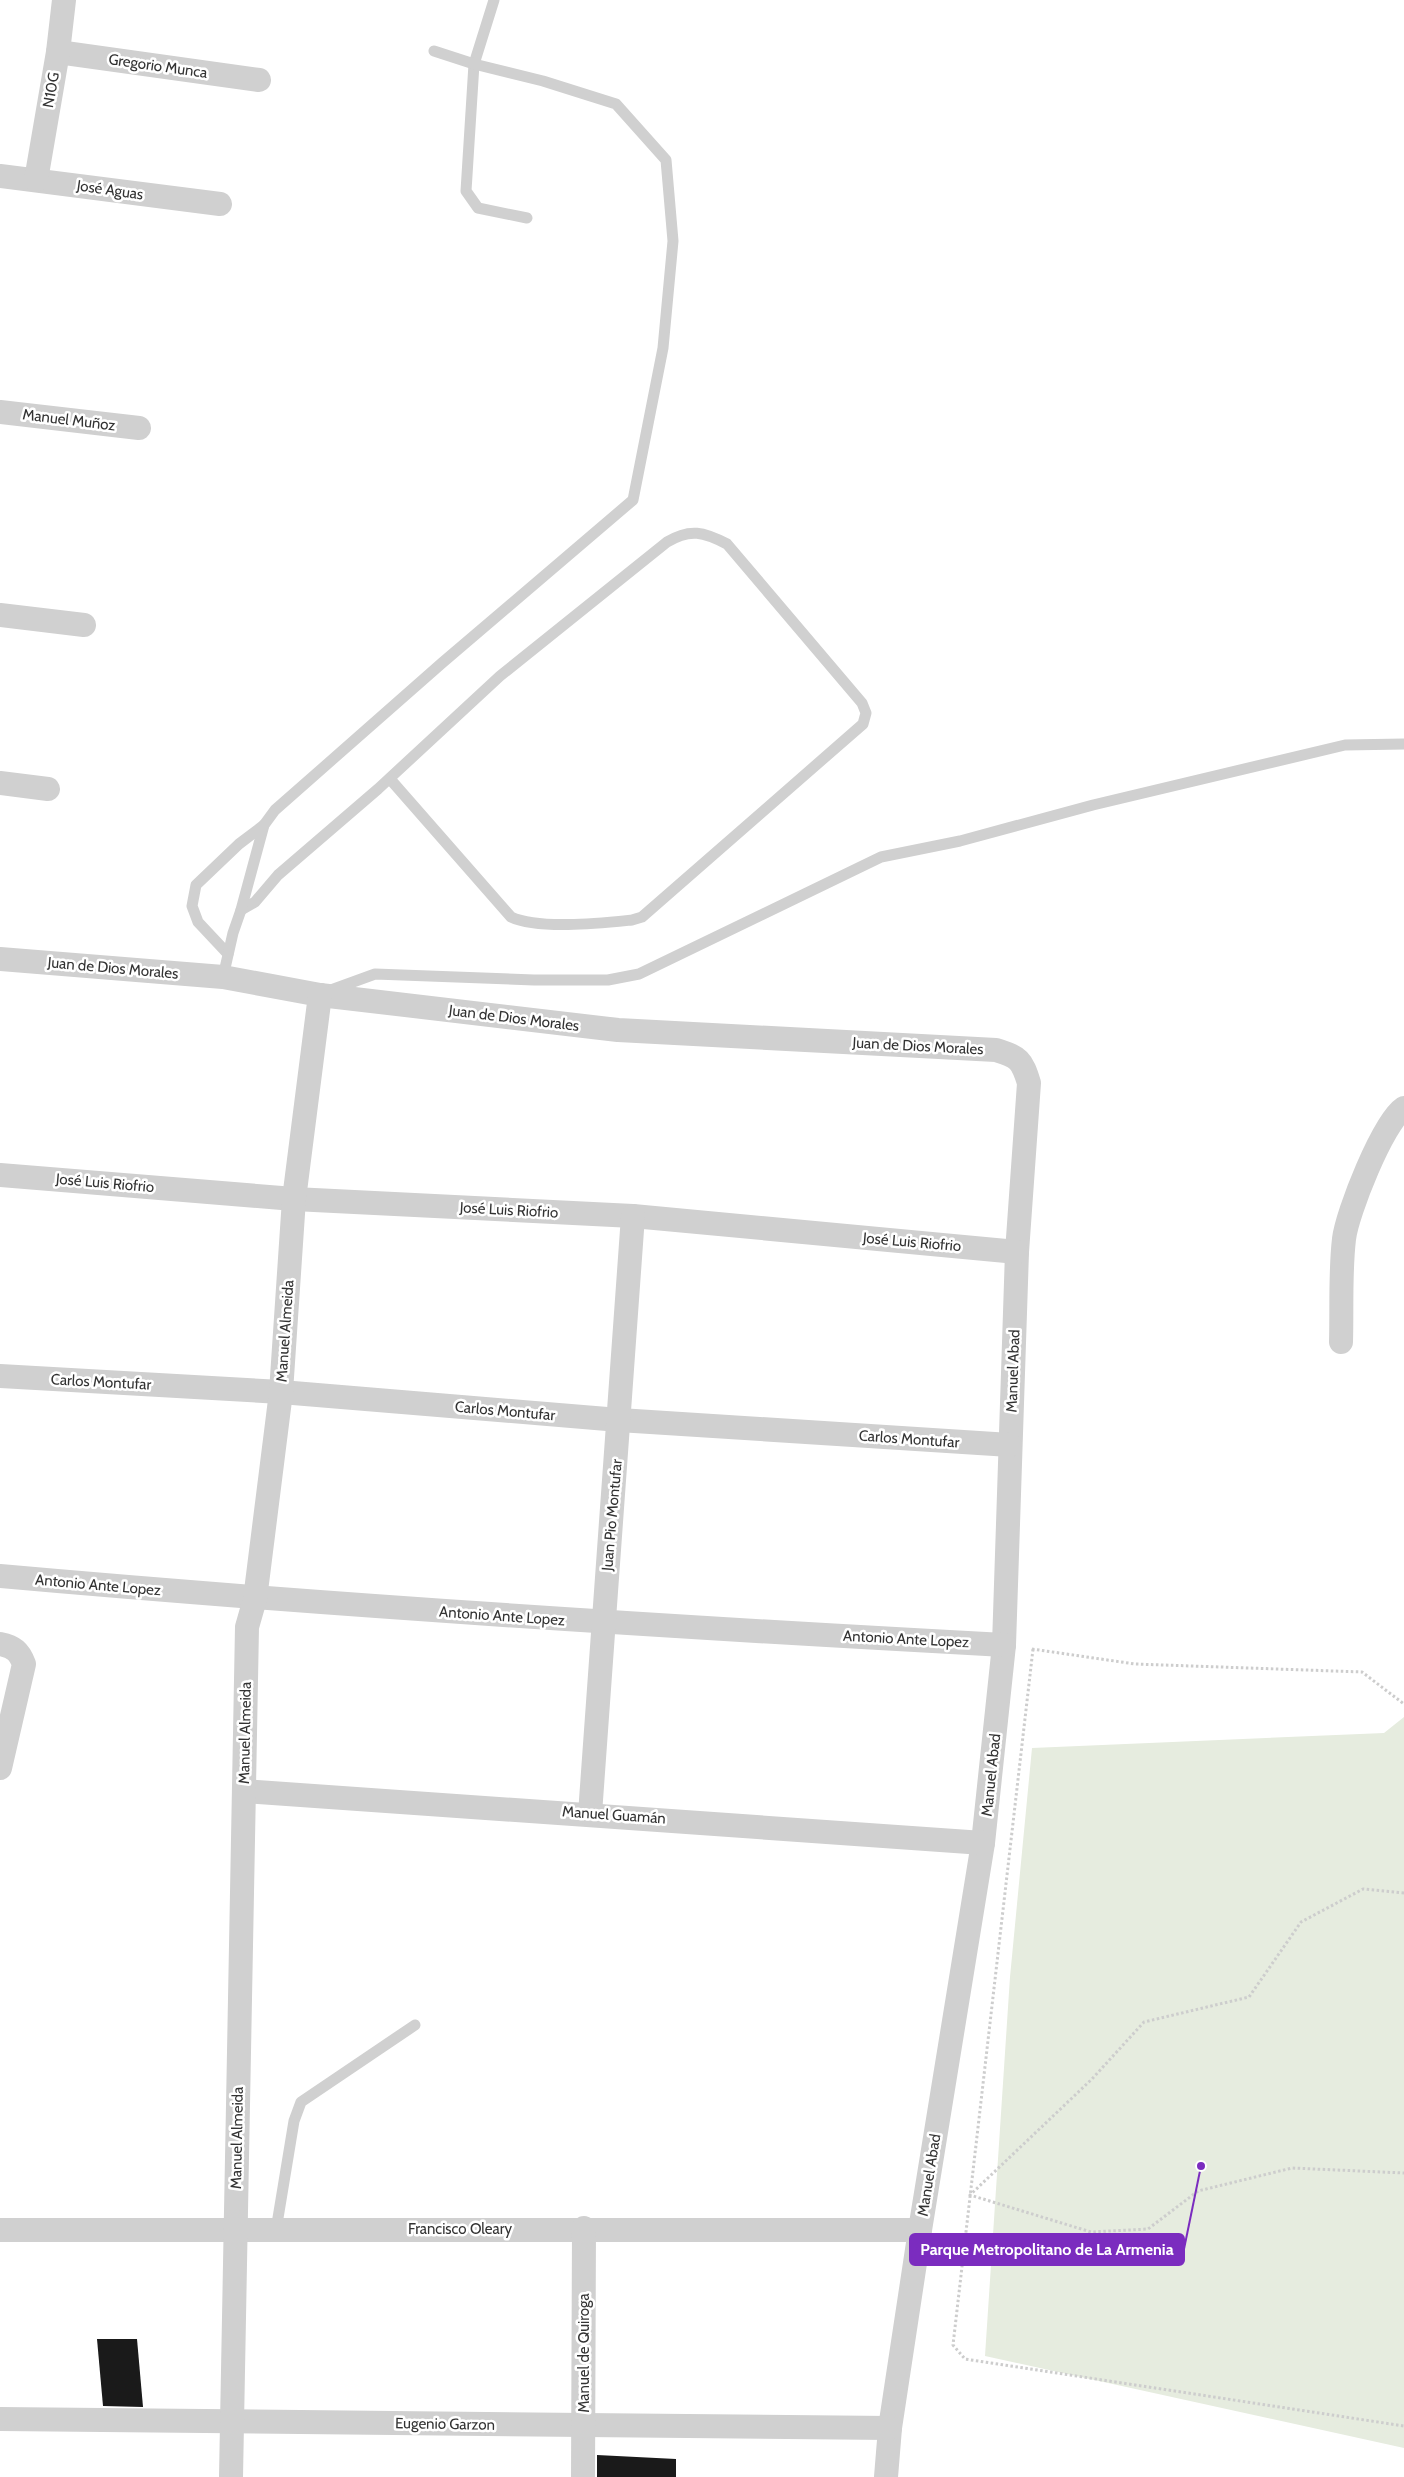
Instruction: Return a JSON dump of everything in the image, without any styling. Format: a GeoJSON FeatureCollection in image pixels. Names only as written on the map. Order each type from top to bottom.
{"type":"FeatureCollection","features":[{"type":"Feature","properties":{"kind":"street","name":"N10G"},"geometry":{"type":"LineString","coordinates":[[36,180],[58,52],[64,0]]}},
{"type":"Feature","properties":{"kind":"street","name":"Gregorio Munca"},"geometry":{"type":"LineString","coordinates":[[58,52],[259,80]]}},
{"type":"Feature","properties":{"kind":"street","name":"José Aguas"},"geometry":{"type":"LineString","coordinates":[[0,176],[220,204]]}},
{"type":"Feature","properties":{"kind":"street","name":"Manuel Muñoz"},"geometry":{"type":"LineString","coordinates":[[0,412],[139,428]]}},
{"type":"Feature","properties":{"kind":"street"},"geometry":{"type":"LineString","coordinates":[[0,615],[84,625]]}},
{"type":"Feature","properties":{"kind":"street"},"geometry":{"type":"LineString","coordinates":[[0,783],[48,789]]}},
{"type":"Feature","properties":{"kind":"street","name":"Juan de Dios Morales"},"geometry":{"type":"LineString","coordinates":[[0,959],[223,977],[320,995],[618,1030],[996,1050],[1016,1056],[1024,1067]]}},
{"type":"Feature","properties":{"kind":"street","name":"Manuel Almeida"},"geometry":{"type":"LineString","coordinates":[[230,2477],[247,1627],[255,1599],[281,1392],[294,1199],[320,995]]}},
{"type":"Feature","properties":{"kind":"street","name":"Manuel Abad"},"geometry":{"type":"LineString","coordinates":[[886,2477],[890,2428],[920,2230],[983,1843],[1004,1645],[1017,1252],[1030,1083],[1024,1067]]}},
{"type":"Feature","properties":{"kind":"street"},"geometry":{"type":"LineString","coordinates":[[1341,1342],[1344,1237],[1364,1176],[1387,1130],[1404,1108]]}},
{"type":"Feature","properties":{"kind":"street","name":"José Luis Riofrio"},"geometry":{"type":"LineString","coordinates":[[0,1175],[294,1199],[633,1216],[1017,1252]]}},
{"type":"Feature","properties":{"kind":"street","name":"Juan Pio Montufar"},"geometry":{"type":"LineString","coordinates":[[590,1814],[633,1216]]}},
{"type":"Feature","properties":{"kind":"street","name":"Carlos Montufar"},"geometry":{"type":"LineString","coordinates":[[0,1376],[281,1392],[619,1420],[1010,1445]]}},
{"type":"Feature","properties":{"kind":"street","name":"Antonio Ante Lopez"},"geometry":{"type":"LineString","coordinates":[[0,1576],[255,1599],[603,1623],[1004,1645]]}},
{"type":"Feature","properties":{"kind":"street"},"geometry":{"type":"LineString","coordinates":[[0,1644],[12,1647],[18,1652],[24,1664],[0,1768]]}},
{"type":"Feature","properties":{"kind":"street","name":"Manuel Guamán"},"geometry":{"type":"LineString","coordinates":[[244,1790],[983,1843]]}},
{"type":"Feature","properties":{"kind":"street","name":"Francisco Oleary"},"geometry":{"type":"LineString","coordinates":[[0,2230],[235,2231],[584,2228],[920,2230]]}},
{"type":"Feature","properties":{"kind":"street","name":"Manuel de Quiroga"},"geometry":{"type":"LineString","coordinates":[[583,2477],[584,2228]]}},
{"type":"Feature","properties":{"kind":"street","name":"Eugenio Garzon"},"geometry":{"type":"LineString","coordinates":[[0,2420],[890,2428]]}},
{"type":"Feature","properties":{"kind":"lane"},"geometry":{"type":"LineString","coordinates":[[494,0],[474,64],[466,191],[478,208],[527,218]]}},
{"type":"Feature","properties":{"kind":"lane"},"geometry":{"type":"LineString","coordinates":[[228,954],[198,922],[192,906],[196,885],[239,844],[264,825],[275,810],[442,663],[633,500],[663,348],[673,241],[666,160],[616,104],[544,81],[474,64],[434,51]]}},
{"type":"Feature","properties":{"kind":"lane"},"geometry":{"type":"LineString","coordinates":[[241,910],[255,902],[278,875],[390,779],[500,676],[667,542],[679,535],[690,533],[708,534],[727,544],[862,703],[866,714],[863,724],[642,917],[632,920],[550,924],[520,921],[512,917],[390,779]]}},
{"type":"Feature","properties":{"kind":"lane"},"geometry":{"type":"LineString","coordinates":[[320,995],[375,974],[525,980],[608,980],[640,974],[881,857],[960,842],[1102,802],[1345,745],[1404,744]]}},
{"type":"Feature","properties":{"kind":"lane"},"geometry":{"type":"LineString","coordinates":[[223,977],[233,933],[264,825]]}},
{"type":"Feature","properties":{"kind":"lane"},"geometry":{"type":"LineString","coordinates":[[276,2230],[294,2121],[301,2102],[415,2025]]}},
{"type":"Feature","properties":{"kind":"path"},"geometry":{"type":"LineString","coordinates":[[1004,1645],[1135,1664],[1362,1672],[1404,1704]]}},
{"type":"Feature","properties":{"kind":"path"},"geometry":{"type":"LineString","coordinates":[[1032,1649],[953,2345],[965,2359],[1404,2426]]}},
{"type":"Feature","properties":{"kind":"path"},"geometry":{"type":"LineString","coordinates":[[970,2195],[1092,2079],[1144,2022],[1250,1997],[1301,1922],[1363,1889],[1404,1893]]}},
{"type":"Feature","properties":{"kind":"path"},"geometry":{"type":"LineString","coordinates":[[970,2195],[1091,2232],[1138,2230],[1148,2229],[1198,2191],[1292,2168],[1404,2174]]}},
{"type":"Feature","properties":{"kind":"shaded area"},"geometry":{"type":"Polygon","coordinates":[[[1404,1717],[1404,2448],[985,2356],[1010,1977],[1032,1748],[1384,1733],[1404,1717]]]}},
{"type":"Feature","properties":{"kind":"building"},"geometry":{"type":"Polygon","coordinates":[[[97,2339],[137,2339],[143,2407],[103,2406],[97,2339]]]}},
{"type":"Feature","properties":{"kind":"building"},"geometry":{"type":"Polygon","coordinates":[[[597,2455],[676,2459],[676,2477],[597,2477],[597,2455]]]}},
{"type":"Feature","properties":{"kind":"place","name":"Parque Metropolitano de La Armenia"},"geometry":{"type":"Point","coordinates":[1201,2166]}}]}
